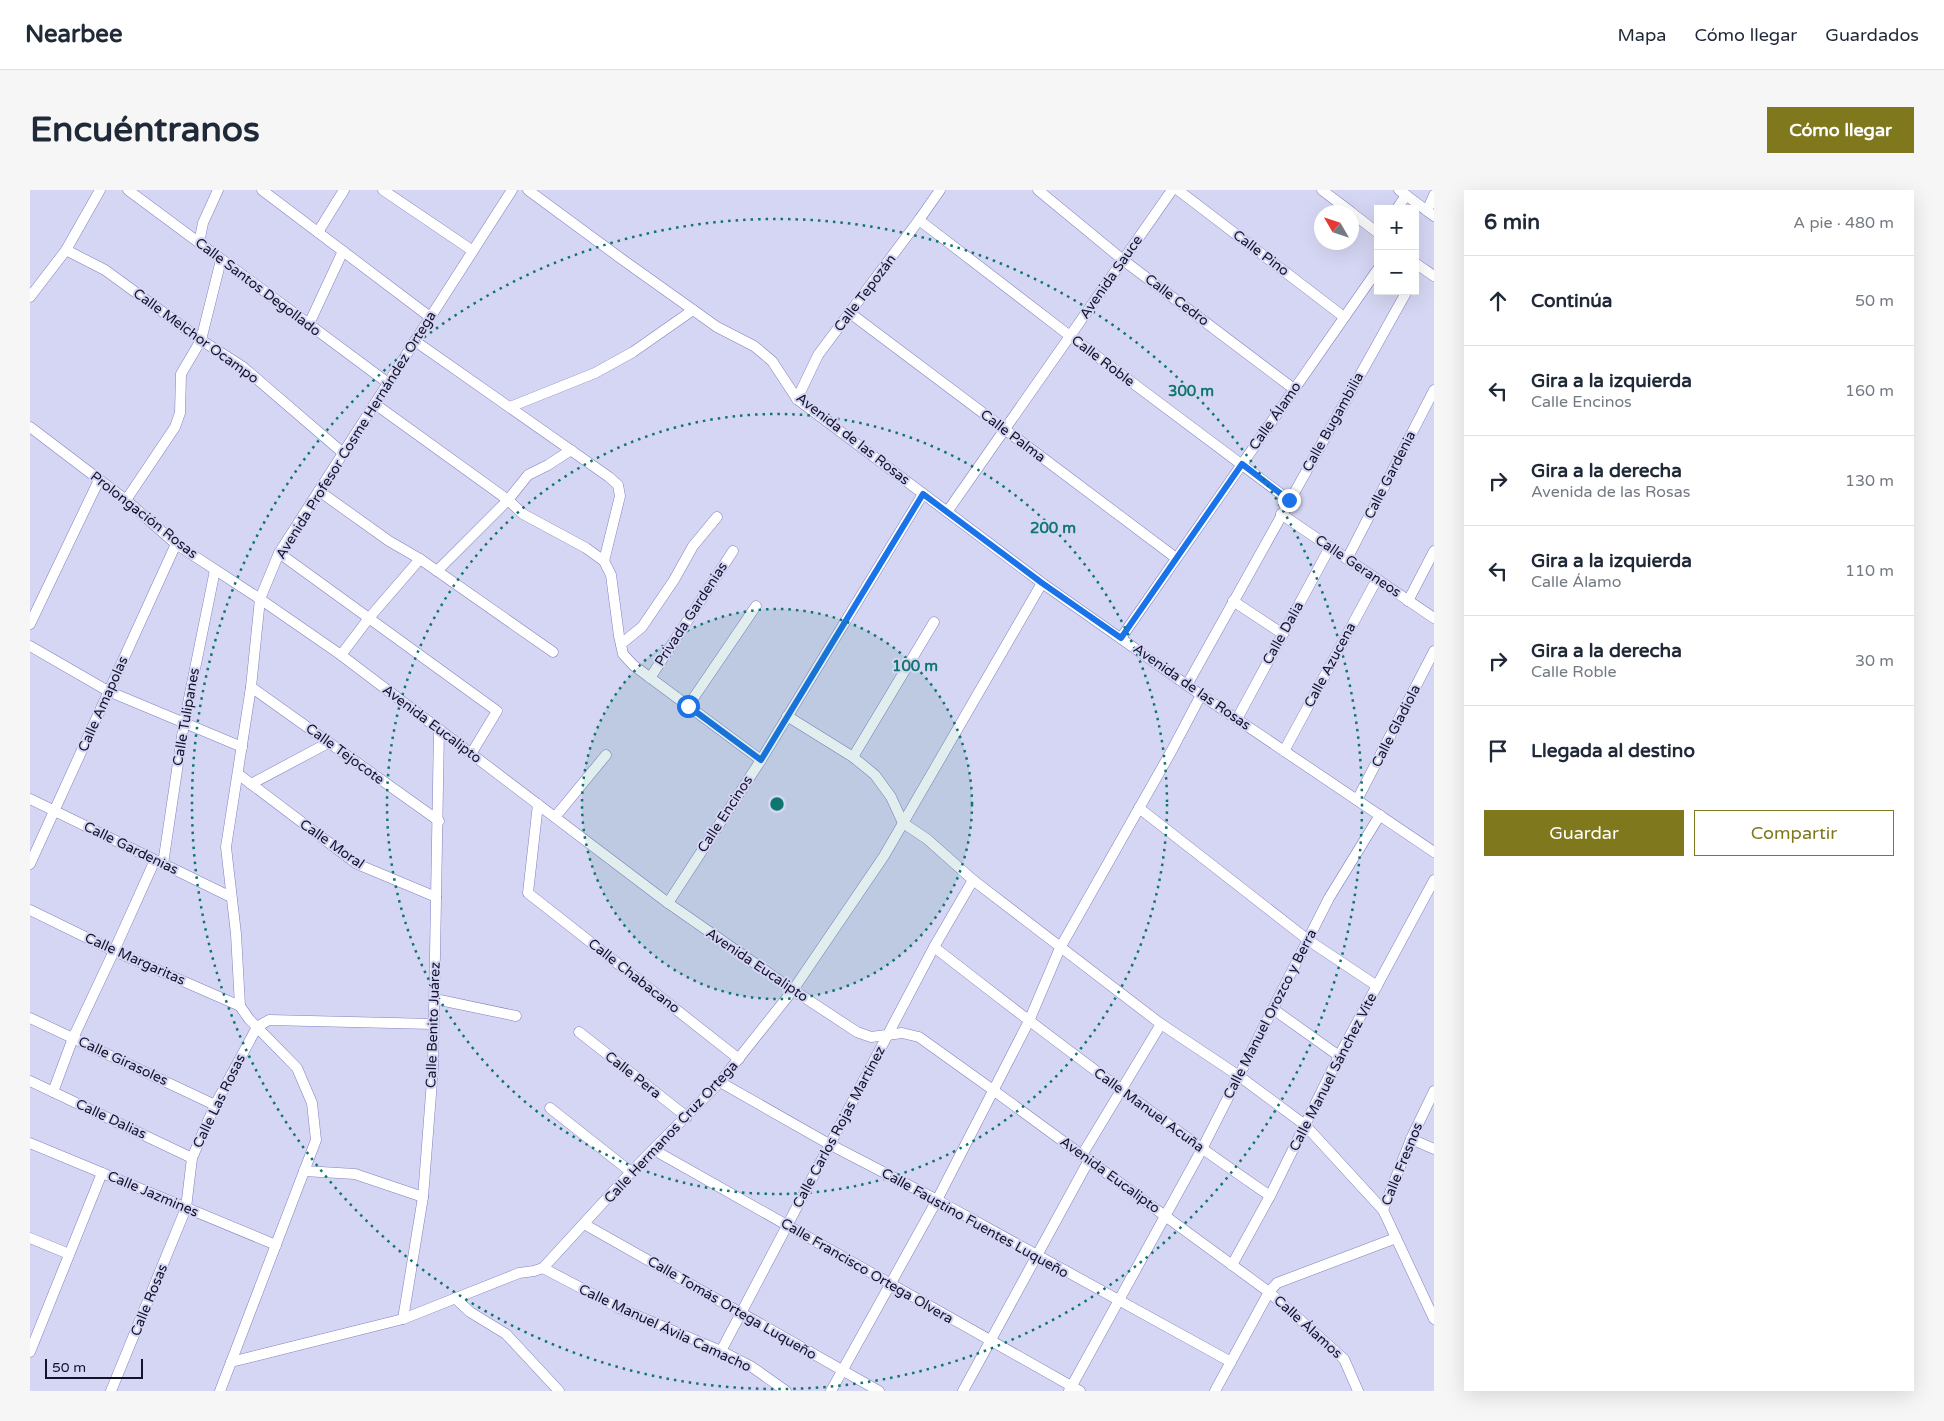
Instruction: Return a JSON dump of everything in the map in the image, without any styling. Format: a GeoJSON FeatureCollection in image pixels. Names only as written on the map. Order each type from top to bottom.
{"type":"FeatureCollection","features":[{"type":"Feature","properties":{"kind":"street"},"geometry":{"type":"LineString","coordinates":[[30,297],[66,250],[100,190]]}},
{"type":"Feature","properties":{"kind":"street","name":"Calle Santos Degollado"},"geometry":{"type":"LineString","coordinates":[[128,190],[388,383]]}},
{"type":"Feature","properties":{"kind":"street"},"geometry":{"type":"LineString","coordinates":[[199,243],[202,223],[218,190]]}},
{"type":"Feature","properties":{"kind":"street"},"geometry":{"type":"LineString","coordinates":[[262,190],[430,317]]}},
{"type":"Feature","properties":{"kind":"street"},"geometry":{"type":"LineString","coordinates":[[318,232],[344,190]]}},
{"type":"Feature","properties":{"kind":"street"},"geometry":{"type":"LineString","coordinates":[[383,190],[473,251]]}},
{"type":"Feature","properties":{"kind":"street","name":"Avenida Profesor Cosme Hernández Ortega"},"geometry":{"type":"LineString","coordinates":[[240,1006],[232,897],[226,847],[251,687],[260,599],[279,553],[512,190]]}},
{"type":"Feature","properties":{"kind":"street","name":"Avenida de las Rosas"},"geometry":{"type":"LineString","coordinates":[[528,190],[717,327],[754,346],[772,361],[797,399],[1042,583],[1201,695],[1434,852]]}},
{"type":"Feature","properties":{"kind":"street","name":"Calle Tepozán"},"geometry":{"type":"LineString","coordinates":[[797,399],[818,355],[940,190]]}},
{"type":"Feature","properties":{"kind":"street","name":"Calle Cedro"},"geometry":{"type":"LineString","coordinates":[[1038,190],[1123,260],[1294,389]]}},
{"type":"Feature","properties":{"kind":"street","name":"Avenida Sauce"},"geometry":{"type":"LineString","coordinates":[[947,512],[1172,190]]}},
{"type":"Feature","properties":{"kind":"street","name":"Calle Pino"},"geometry":{"type":"LineString","coordinates":[[1178,190],[1344,317]]}},
{"type":"Feature","properties":{"kind":"street"},"geometry":{"type":"LineString","coordinates":[[1322,190],[1341,205]]}},
{"type":"Feature","properties":{"kind":"street"},"geometry":{"type":"LineString","coordinates":[[1398,205],[1403,193],[1430,213],[1434,196]]}},
{"type":"Feature","properties":{"kind":"street"},"geometry":{"type":"LineString","coordinates":[[1359,219],[1374,231]]}},
{"type":"Feature","properties":{"kind":"street","name":"Calle Roble"},"geometry":{"type":"LineString","coordinates":[[919,220],[1289,500]]}},
{"type":"Feature","properties":{"kind":"street","name":"Calle Melchor Ocampo"},"geometry":{"type":"LineString","coordinates":[[66,250],[105,270],[201,340],[243,367],[343,453]]}},
{"type":"Feature","properties":{"kind":"street"},"geometry":{"type":"LineString","coordinates":[[309,324],[343,251]]}},
{"type":"Feature","properties":{"kind":"street"},"geometry":{"type":"LineString","coordinates":[[126,500],[175,427],[180,413],[181,374],[201,340],[221,260]]}},
{"type":"Feature","properties":{"kind":"street"},"geometry":{"type":"LineString","coordinates":[[1419,269],[1434,276]]}},
{"type":"Feature","properties":{"kind":"street","name":"Calle Álamo"},"geometry":{"type":"LineString","coordinates":[[1121,638],[1374,274]]}},
{"type":"Feature","properties":{"kind":"street","name":"Calle Bugambilia"},"geometry":{"type":"LineString","coordinates":[[1187,685],[1405,295]]}},
{"type":"Feature","properties":{"kind":"street"},"geometry":{"type":"LineString","coordinates":[[510,408],[595,373],[633,352],[693,310]]}},
{"type":"Feature","properties":{"kind":"street","name":"Calle Palma"},"geometry":{"type":"LineString","coordinates":[[850,313],[1176,558]]}},
{"type":"Feature","properties":{"kind":"street"},"geometry":{"type":"LineString","coordinates":[[415,340],[618,485],[620,496],[604,561]]}},
{"type":"Feature","properties":{"kind":"street","name":"Calle Gardenia"},"geometry":{"type":"LineString","coordinates":[[1347,559],[1434,390]]}},
{"type":"Feature","properties":{"kind":"street"},"geometry":{"type":"LineString","coordinates":[[375,404],[508,500],[523,514],[586,548],[604,561],[611,576],[623,654],[633,665],[761,760]]}},
{"type":"Feature","properties":{"kind":"street","name":"Prolongación Rosas"},"geometry":{"type":"LineString","coordinates":[[30,427],[126,500],[176,544],[260,599]]}},
{"type":"Feature","properties":{"kind":"street"},"geometry":{"type":"LineString","coordinates":[[437,571],[508,500],[528,475],[571,450]]}},
{"type":"Feature","properties":{"kind":"street"},"geometry":{"type":"LineString","coordinates":[[30,624],[99,480]]}},
{"type":"Feature","properties":{"kind":"street"},"geometry":{"type":"LineString","coordinates":[[319,491],[389,541],[420,559],[554,652]]}},
{"type":"Feature","properties":{"kind":"street","name":"Calle Encinos"},"geometry":{"type":"LineString","coordinates":[[668,903],[761,760],[923,494]]}},
{"type":"Feature","properties":{"kind":"street","name":"Calle Geraneos"},"geometry":{"type":"LineString","coordinates":[[1281,514],[1434,618]]}},
{"type":"Feature","properties":{"kind":"street"},"geometry":{"type":"LineString","coordinates":[[621,644],[642,627],[674,580],[693,546],[718,517]]}},
{"type":"Feature","properties":{"kind":"street","name":"Calle Amapolas"},"geometry":{"type":"LineString","coordinates":[[30,864],[176,544]]}},
{"type":"Feature","properties":{"kind":"street","name":"Calle Dalia"},"geometry":{"type":"LineString","coordinates":[[1237,719],[1330,547]]}},
{"type":"Feature","properties":{"kind":"street","name":"Privada Gardenias"},"geometry":{"type":"LineString","coordinates":[[650,678],[733,551]]}},
{"type":"Feature","properties":{"kind":"street"},"geometry":{"type":"LineString","coordinates":[[1408,601],[1434,551]]}},
{"type":"Feature","properties":{"kind":"street"},"geometry":{"type":"LineString","coordinates":[[279,553],[497,711],[471,754]]}},
{"type":"Feature","properties":{"kind":"street"},"geometry":{"type":"LineString","coordinates":[[341,655],[369,618],[420,559]]}},
{"type":"Feature","properties":{"kind":"street","name":"Calle Tulipanes"},"geometry":{"type":"LineString","coordinates":[[53,1092],[73,1038],[159,862],[184,723],[216,570]]}},
{"type":"Feature","properties":{"kind":"street","name":"Calle Azucena"},"geometry":{"type":"LineString","coordinates":[[1284,751],[1377,579]]}},
{"type":"Feature","properties":{"kind":"street","name":"Calle Hermanos Cruz Ortega"},"geometry":{"type":"LineString","coordinates":[[543,1268],[631,1172],[720,1082],[793,990],[884,856],[1042,583]]}},
{"type":"Feature","properties":{"kind":"street","name":"Avenida Eucalipto"},"geometry":{"type":"LineString","coordinates":[[260,599],[341,655],[668,903],[793,990],[857,1032],[871,1037],[902,1033],[919,1037],[1269,1292]]}},
{"type":"Feature","properties":{"kind":"street"},"geometry":{"type":"LineString","coordinates":[[1233,601],[1283,634]]}},
{"type":"Feature","properties":{"kind":"street"},"geometry":{"type":"LineString","coordinates":[[688,706],[756,606]]}},
{"type":"Feature","properties":{"kind":"street"},"geometry":{"type":"LineString","coordinates":[[853,757],[934,622]]}},
{"type":"Feature","properties":{"kind":"street"},"geometry":{"type":"LineString","coordinates":[[30,646],[108,691],[242,747]]}},
{"type":"Feature","properties":{"kind":"street","name":"Calle Gladiola"},"geometry":{"type":"LineString","coordinates":[[1357,800],[1434,651]]}},
{"type":"Feature","properties":{"kind":"street","name":"Calle Tejocote"},"geometry":{"type":"LineString","coordinates":[[251,687],[439,821]]}},
{"type":"Feature","properties":{"kind":"street"},"geometry":{"type":"LineString","coordinates":[[831,1391],[937,1200],[1029,1021],[1060,948],[1201,695]]}},
{"type":"Feature","properties":{"kind":"street"},"geometry":{"type":"LineString","coordinates":[[787,716],[853,757],[875,775],[890,797],[903,823],[927,839],[973,880],[1161,1024],[1238,1076],[1305,1125],[1382,1210]]}},
{"type":"Feature","properties":{"kind":"street","name":"Calle Benito Juárez"},"geometry":{"type":"LineString","coordinates":[[403,1320],[423,1197],[434,1068],[433,1024],[439,821],[439,729]]}},
{"type":"Feature","properties":{"kind":"street"},"geometry":{"type":"LineString","coordinates":[[251,784],[328,742]]}},
{"type":"Feature","properties":{"kind":"street"},"geometry":{"type":"LineString","coordinates":[[555,817],[606,755]]}},
{"type":"Feature","properties":{"kind":"street","name":"Calle Moral"},"geometry":{"type":"LineString","coordinates":[[238,774],[357,864],[436,897]]}},
{"type":"Feature","properties":{"kind":"street","name":"Calle Gardenias"},"geometry":{"type":"LineString","coordinates":[[30,799],[232,897]]}},
{"type":"Feature","properties":{"kind":"street","name":"Calle Chabacano"},"geometry":{"type":"LineString","coordinates":[[538,804],[528,893],[739,1059]]}},
{"type":"Feature","properties":{"kind":"street"},"geometry":{"type":"LineString","coordinates":[[1139,808],[1308,940],[1377,986]]}},
{"type":"Feature","properties":{"kind":"street","name":"Calle Manuel Orozco y Berra"},"geometry":{"type":"LineString","coordinates":[[1074,1390],[1118,1300],[1202,1149],[1329,898],[1380,816]]}},
{"type":"Feature","properties":{"kind":"street","name":"Calle Carlos Rojas Martínez"},"geometry":{"type":"LineString","coordinates":[[721,1351],[934,947],[973,880]]}},
{"type":"Feature","properties":{"kind":"street","name":"Calle Manuel Sánchez Vite"},"geometry":{"type":"LineString","coordinates":[[1232,1265],[1270,1196],[1339,1056],[1434,880]]}},
{"type":"Feature","properties":{"kind":"street","name":"Calle Margaritas"},"geometry":{"type":"LineString","coordinates":[[30,910],[114,952],[240,1006]]}},
{"type":"Feature","properties":{"kind":"street","name":"Calle Manuel Acuña"},"geometry":{"type":"LineString","coordinates":[[934,947],[1122,1090],[1270,1196]]}},
{"type":"Feature","properties":{"kind":"street"},"geometry":{"type":"LineString","coordinates":[[435,1000],[516,1016]]}},
{"type":"Feature","properties":{"kind":"street"},"geometry":{"type":"LineString","coordinates":[[220,1391],[316,1140],[312,1102],[297,1068],[257,1027],[240,1006]]}},
{"type":"Feature","properties":{"kind":"street"},"geometry":{"type":"LineString","coordinates":[[1273,1009],[1339,1056]]}},
{"type":"Feature","properties":{"kind":"street","name":"Calle Girasoles"},"geometry":{"type":"LineString","coordinates":[[30,1018],[215,1105]]}},
{"type":"Feature","properties":{"kind":"street"},"geometry":{"type":"LineString","coordinates":[[257,1027],[269,1020],[433,1024]]}},
{"type":"Feature","properties":{"kind":"street"},"geometry":{"type":"LineString","coordinates":[[963,1391],[1036,1257],[1122,1090],[1161,1024]]}},
{"type":"Feature","properties":{"kind":"street","name":"Calle Las Rosas"},"geometry":{"type":"LineString","coordinates":[[186,1208],[192,1158],[215,1105],[257,1027]]}},
{"type":"Feature","properties":{"kind":"street","name":"Calle Pera"},"geometry":{"type":"LineString","coordinates":[[579,1032],[687,1117]]}},
{"type":"Feature","properties":{"kind":"street","name":"Calle Dalias"},"geometry":{"type":"LineString","coordinates":[[30,1081],[192,1158]]}},
{"type":"Feature","properties":{"kind":"street","name":"Calle Faustino Fuentes Luqueño"},"geometry":{"type":"LineString","coordinates":[[720,1082],[829,1144],[937,1200],[1036,1257],[1231,1362]]}},
{"type":"Feature","properties":{"kind":"street","name":"Calle Fresnos"},"geometry":{"type":"LineString","coordinates":[[1434,1091],[1411,1139],[1382,1210],[1434,1320]]}},
{"type":"Feature","properties":{"kind":"street"},"geometry":{"type":"LineString","coordinates":[[550,1108],[631,1172]]}},
{"type":"Feature","properties":{"kind":"street"},"geometry":{"type":"LineString","coordinates":[[1411,1139],[1434,1149]]}},
{"type":"Feature","properties":{"kind":"street","name":"Calle Jazmines"},"geometry":{"type":"LineString","coordinates":[[30,1143],[276,1245]]}},
{"type":"Feature","properties":{"kind":"street","name":"Calle Francisco Ortega Olvera"},"geometry":{"type":"LineString","coordinates":[[654,1150],[1074,1390]]}},
{"type":"Feature","properties":{"kind":"street"},"geometry":{"type":"LineString","coordinates":[[304,1171],[355,1174],[423,1197]]}},
{"type":"Feature","properties":{"kind":"street"},"geometry":{"type":"LineString","coordinates":[[30,1352],[102,1173]]}},
{"type":"Feature","properties":{"kind":"street","name":"Calle Rosas"},"geometry":{"type":"LineString","coordinates":[[111,1391],[186,1208]]}},
{"type":"Feature","properties":{"kind":"street","name":"Calle Tomás Ortega Luqueño"},"geometry":{"type":"LineString","coordinates":[[584,1224],[880,1391]]}},
{"type":"Feature","properties":{"kind":"street"},"geometry":{"type":"LineString","coordinates":[[30,1238],[69,1254]]}},
{"type":"Feature","properties":{"kind":"street"},"geometry":{"type":"LineString","coordinates":[[1215,1391],[1269,1292],[1277,1283],[1396,1238]]}},
{"type":"Feature","properties":{"kind":"street"},"geometry":{"type":"LineString","coordinates":[[231,1362],[403,1320],[519,1273],[543,1268]]}},
{"type":"Feature","properties":{"kind":"street","name":"Calle Manuel Ávila Camacho"},"geometry":{"type":"LineString","coordinates":[[543,1268],[619,1308],[721,1351],[752,1367],[786,1391]]}},
{"type":"Feature","properties":{"kind":"street","name":"Calle Álamos"},"geometry":{"type":"LineString","coordinates":[[1269,1292],[1344,1359],[1358,1391]]}},
{"type":"Feature","properties":{"kind":"street"},"geometry":{"type":"LineString","coordinates":[[455,1298],[470,1312],[506,1334],[559,1391]]}},
{"type":"Feature","properties":{"kind":"route"},"geometry":{"type":"LineString","coordinates":[[688,706],[761,760],[923,494],[1042,583],[1121,638],[1242,464],[1289,500]]}}]}
